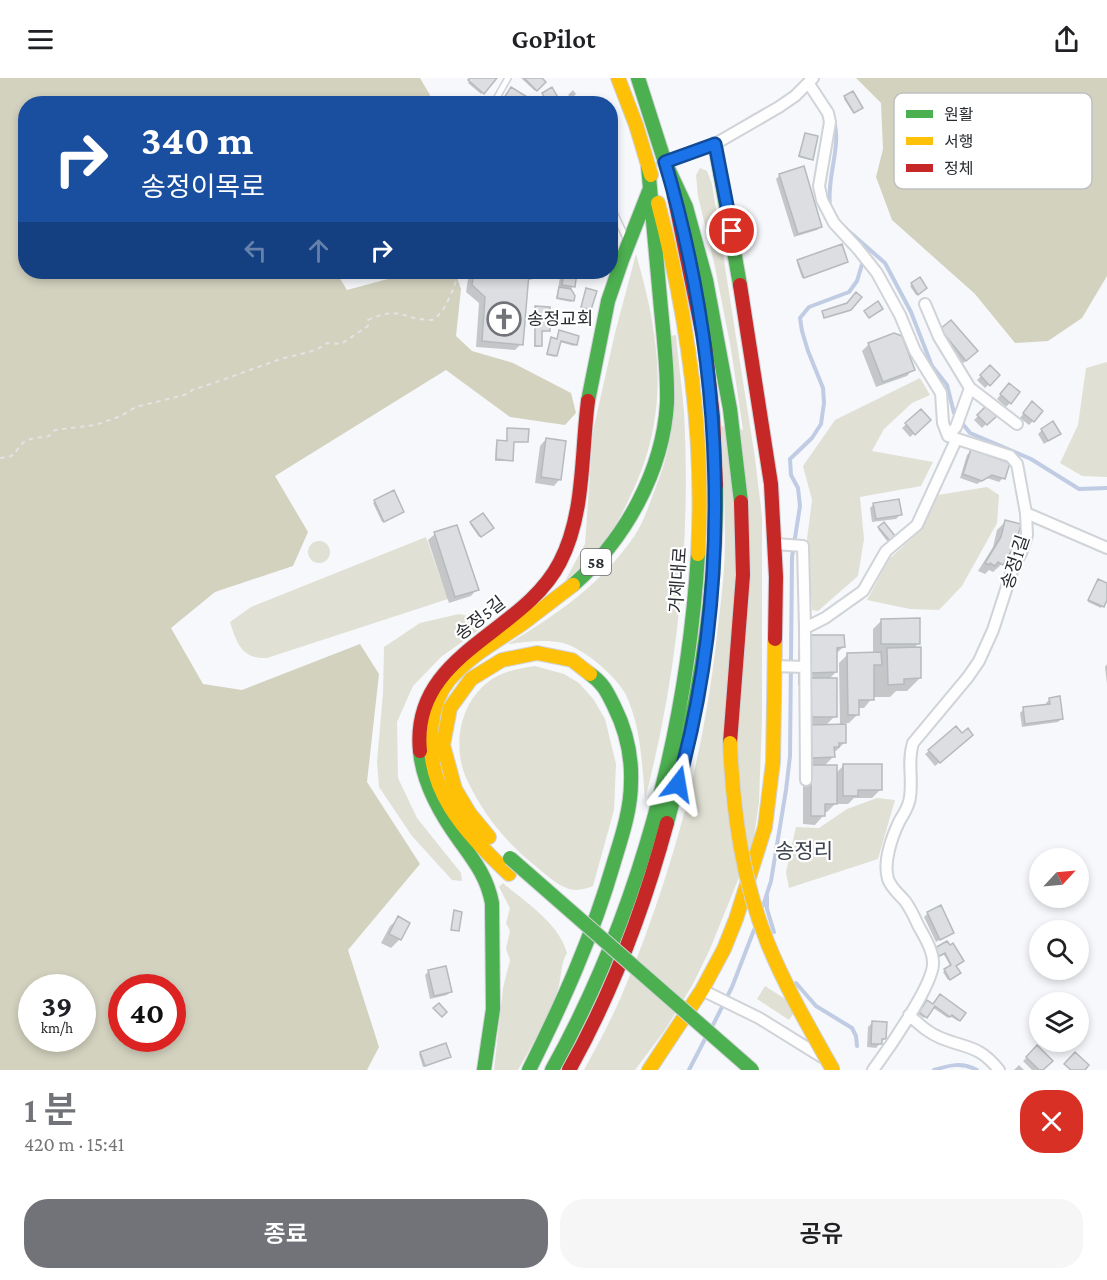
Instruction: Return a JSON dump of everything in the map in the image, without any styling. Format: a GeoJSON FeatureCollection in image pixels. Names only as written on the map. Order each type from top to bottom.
{"type":"FeatureCollection","features":[{"type":"Feature","properties":{"kind":"main road","name":"거제대로"},"geometry":{"type":"LineString","coordinates":[[552,1070],[568,1043],[595,984],[639,870],[656,813],[669,766],[684,688],[698,575],[696,409],[689,347],[678,283],[648,166],[636,125],[618,78]]}},
{"type":"Feature","properties":{"kind":"main road","name":"거제대로"},"geometry":{"type":"LineString","coordinates":[[569,1070],[587,1039],[612,985],[652,873],[682,768],[699,691],[707,640],[715,522],[712,408],[705,348],[693,279],[665,162],[638,78]]}},
{"type":"Feature","properties":{"kind":"main road"},"geometry":{"type":"LineString","coordinates":[[650,1070],[708,993],[736,919],[765,827],[773,762],[775,544],[767,447],[724,180],[715,144]]}},
{"type":"Feature","properties":{"kind":"main road"},"geometry":{"type":"LineString","coordinates":[[665,162],[686,206],[700,252],[733,421],[740,474],[743,577],[731,700],[730,743],[734,811],[740,847],[751,892],[768,943],[794,999],[833,1070]]}},
{"type":"Feature","properties":{"kind":"main road","name":"58"},"geometry":{"type":"LineString","coordinates":[[648,166],[666,375],[662,432],[656,461],[624,528],[601,557],[576,582],[470,659],[448,681],[436,704],[430,726],[432,764],[447,804],[484,851],[732,1070]]}},
{"type":"Feature","properties":{"kind":"main road","name":"송정5길"},"geometry":{"type":"LineString","coordinates":[[618,273],[650,189]]}},
{"type":"Feature","properties":{"kind":"main road","name":"송정5길"},"geometry":{"type":"LineString","coordinates":[[484,1070],[493,1009],[490,887],[486,874],[461,843],[436,804],[426,780],[420,756],[419,729],[424,706],[435,683],[451,663],[537,595],[551,579],[563,555],[574,522],[587,403],[608,299],[616,279]]}},
{"type":"Feature","properties":{"kind":"main road"},"geometry":{"type":"LineString","coordinates":[[529,1070],[579,966],[625,829],[631,788],[630,758],[625,730],[612,695],[605,684],[589,670],[572,660],[554,654],[519,654],[485,668],[471,679],[458,692],[449,712],[443,744],[448,775],[463,804],[485,833],[510,858],[752,1070]]}},
{"type":"Feature","properties":{"kind":"street"},"geometry":{"type":"LineString","coordinates":[[648,166],[715,144],[779,107],[811,81],[828,113],[830,122],[819,186],[822,200],[834,223],[858,249],[888,292],[915,351],[941,393],[943,423],[952,438]]}},
{"type":"Feature","properties":{"kind":"street"},"geometry":{"type":"LineString","coordinates":[[925,304],[939,337],[970,388],[1017,424]]}},
{"type":"Feature","properties":{"kind":"street"},"geometry":{"type":"LineString","coordinates":[[806,628],[825,618],[863,591],[886,551],[917,525],[970,388]]}},
{"type":"Feature","properties":{"kind":"street","name":"송정1길"},"geometry":{"type":"LineString","coordinates":[[873,1070],[928,981],[933,961],[911,910],[892,888],[888,878],[888,859],[895,831],[908,808],[909,756],[913,742],[968,677],[987,646],[1014,565],[1027,535],[1026,513],[1017,464],[1010,456],[952,438]]}},
{"type":"Feature","properties":{"kind":"street"},"geometry":{"type":"LineString","coordinates":[[1026,513],[1107,548]]}},
{"type":"Feature","properties":{"kind":"street"},"geometry":{"type":"LineString","coordinates":[[775,544],[803,546],[806,628],[806,780]]}},
{"type":"Feature","properties":{"kind":"street"},"geometry":{"type":"LineString","coordinates":[[774,666],[805,667]]}},
{"type":"Feature","properties":{"kind":"street"},"geometry":{"type":"LineString","coordinates":[[708,993],[759,1018],[841,1070]]}},
{"type":"Feature","properties":{"kind":"street"},"geometry":{"type":"LineString","coordinates":[[909,1015],[924,1029],[938,1037],[982,1052],[999,1070]]}},
{"type":"Feature","properties":{"kind":"lane"},"geometry":{"type":"LineString","coordinates":[[498,96],[508,78]]}},
{"type":"Feature","properties":{"kind":"lane"},"geometry":{"type":"LineString","coordinates":[[618,221],[629,245]]}},
{"type":"Feature","properties":{"kind":"path"},"geometry":{"type":"LineString","coordinates":[[0,458],[10,458],[24,443],[35,438],[49,436],[55,430],[95,425],[121,416],[136,407],[188,394],[192,390],[244,371],[321,348],[327,343],[341,344],[368,326],[368,320],[383,313],[394,312],[436,319],[457,279]]}},
{"type":"Feature","properties":{"kind":"shaded area"},"geometry":{"type":"Polygon","coordinates":[[[700,168],[707,171],[712,184],[755,458],[762,517],[762,719],[759,802],[753,843],[710,949],[693,984],[665,1030],[635,1070],[584,1070],[621,997],[668,868],[702,735],[716,644],[725,553],[721,426],[743,430],[731,349],[698,196],[696,175],[700,168]]]}},
{"type":"Feature","properties":{"kind":"shaded area"},"geometry":{"type":"Polygon","coordinates":[[[636,254],[645,286],[656,348],[658,378],[651,438],[642,468],[614,527],[595,553],[565,581],[585,544],[593,431],[636,254]]]}},
{"type":"Feature","properties":{"kind":"shaded area"},"geometry":{"type":"Polygon","coordinates":[[[676,335],[684,412],[686,461],[686,510],[680,607],[666,704],[645,799],[635,720],[626,695],[616,681],[591,658],[567,644],[542,641],[508,644],[578,597],[608,568],[638,530],[661,474],[669,444],[672,405],[671,336],[676,335]]]}},
{"type":"Feature","properties":{"kind":"shaded area"},"geometry":{"type":"Polygon","coordinates":[[[1107,362],[1107,477],[1082,476],[1060,463],[1078,425],[1086,368],[1107,362]]]}},
{"type":"Feature","properties":{"kind":"shaded area"},"geometry":{"type":"Polygon","coordinates":[[[920,378],[930,395],[912,403],[884,429],[872,451],[933,462],[921,486],[860,497],[864,539],[858,576],[818,611],[812,610],[807,539],[812,500],[803,466],[835,420],[920,378]]]}},
{"type":"Feature","properties":{"kind":"shaded area"},"geometry":{"type":"Polygon","coordinates":[[[987,487],[999,495],[997,523],[962,586],[939,610],[910,609],[867,600],[889,559],[920,531],[938,495],[987,487]]]}},
{"type":"Feature","properties":{"kind":"shaded area"},"geometry":{"type":"Polygon","coordinates":[[[426,537],[448,599],[267,658],[259,658],[246,653],[238,643],[230,622],[251,607],[426,537]]]}},
{"type":"Feature","properties":{"kind":"shaded area"},"geometry":{"type":"Polygon","coordinates":[[[319,541],[327,544],[330,552],[327,560],[319,563],[311,560],[308,552],[311,544],[319,541]]]}},
{"type":"Feature","properties":{"kind":"shaded area"},"geometry":{"type":"Polygon","coordinates":[[[459,614],[482,619],[487,624],[441,657],[413,686],[397,722],[398,778],[417,818],[461,873],[462,881],[452,880],[412,836],[379,787],[377,762],[384,647],[420,623],[459,614]]]}},
{"type":"Feature","properties":{"kind":"shaded area"},"geometry":{"type":"Polygon","coordinates":[[[535,666],[564,674],[579,683],[594,700],[605,719],[616,764],[614,810],[593,886],[583,889],[570,889],[558,884],[513,846],[481,806],[468,782],[460,756],[459,742],[464,715],[478,692],[488,682],[499,676],[510,671],[535,666]]]}},
{"type":"Feature","properties":{"kind":"shaded area"},"geometry":{"type":"Polygon","coordinates":[[[877,798],[895,800],[878,859],[789,888],[786,872],[796,827],[819,828],[847,809],[877,798]]]}},
{"type":"Feature","properties":{"kind":"shaded area"},"geometry":{"type":"Polygon","coordinates":[[[503,883],[549,923],[563,942],[567,953],[551,1009],[518,1070],[494,1070],[503,988],[510,960],[506,949],[510,931],[506,923],[510,908],[499,887],[503,883]]]}},
{"type":"Feature","properties":{"kind":"shaded area"},"geometry":{"type":"Polygon","coordinates":[[[765,986],[798,1007],[789,1020],[757,999],[765,986]]]}},
{"type":"Feature","properties":{"kind":"green space"},"geometry":{"type":"Polygon","coordinates":[[[0,78],[420,78],[429,96],[18,96],[18,279],[340,279],[347,290],[388,279],[457,279],[461,289],[456,336],[472,351],[513,363],[571,393],[576,413],[565,425],[510,417],[446,370],[275,476],[308,532],[293,566],[215,592],[171,628],[203,684],[242,690],[360,644],[379,674],[367,782],[420,864],[348,950],[379,1047],[367,1070],[0,1070],[0,78]]]}},
{"type":"Feature","properties":{"kind":"green space"},"geometry":{"type":"Polygon","coordinates":[[[856,78],[1107,78],[1107,276],[1082,318],[1048,341],[1015,343],[975,294],[892,220],[876,177],[883,149],[881,103],[856,78]]]}},
{"type":"Feature","properties":{"kind":"building"},"geometry":{"type":"Polygon","coordinates":[[[470,78],[497,78],[484,94],[468,80],[470,78]]]}},
{"type":"Feature","properties":{"kind":"building"},"geometry":{"type":"Polygon","coordinates":[[[524,78],[542,78],[546,82],[537,91],[524,78]]]}},
{"type":"Feature","properties":{"kind":"building"},"geometry":{"type":"Polygon","coordinates":[[[511,87],[526,96],[505,96],[511,87]]]}},
{"type":"Feature","properties":{"kind":"building"},"geometry":{"type":"Polygon","coordinates":[[[552,87],[557,96],[544,96],[542,93],[552,87]]]}},
{"type":"Feature","properties":{"kind":"building"},"geometry":{"type":"Polygon","coordinates":[[[853,91],[863,108],[854,113],[844,96],[853,91]]]}},
{"type":"Feature","properties":{"kind":"building"},"geometry":{"type":"Polygon","coordinates":[[[805,133],[818,136],[813,160],[799,156],[805,133]]]}},
{"type":"Feature","properties":{"kind":"building"},"geometry":{"type":"Polygon","coordinates":[[[804,166],[822,227],[798,234],[779,174],[804,166]]]}},
{"type":"Feature","properties":{"kind":"building"},"geometry":{"type":"Polygon","coordinates":[[[842,244],[848,262],[804,278],[797,260],[842,244]]]}},
{"type":"Feature","properties":{"kind":"building"},"geometry":{"type":"Polygon","coordinates":[[[920,277],[927,288],[918,295],[911,283],[920,277]]]}},
{"type":"Feature","properties":{"kind":"building","name":"송정교회"},"geometry":{"type":"Polygon","coordinates":[[[473,279],[528,279],[523,345],[482,341],[485,297],[472,285],[473,279]]]}},
{"type":"Feature","properties":{"kind":"building"},"geometry":{"type":"Polygon","coordinates":[[[563,279],[576,279],[575,287],[562,285],[563,279]]]}},
{"type":"Feature","properties":{"kind":"building"},"geometry":{"type":"Polygon","coordinates":[[[559,287],[571,289],[575,296],[574,301],[557,298],[559,287]]]}},
{"type":"Feature","properties":{"kind":"building"},"geometry":{"type":"Polygon","coordinates":[[[586,288],[597,291],[591,310],[581,307],[586,288]]]}},
{"type":"Feature","properties":{"kind":"building"},"geometry":{"type":"Polygon","coordinates":[[[856,292],[862,297],[851,310],[824,318],[822,311],[847,303],[856,292]]]}},
{"type":"Feature","properties":{"kind":"building"},"geometry":{"type":"Polygon","coordinates":[[[878,301],[883,309],[869,318],[864,311],[878,301]]]}},
{"type":"Feature","properties":{"kind":"building"},"geometry":{"type":"Polygon","coordinates":[[[535,306],[550,307],[550,331],[542,331],[542,346],[535,346],[535,306]]]}},
{"type":"Feature","properties":{"kind":"building"},"geometry":{"type":"Polygon","coordinates":[[[951,320],[978,351],[966,361],[940,329],[951,320]]]}},
{"type":"Feature","properties":{"kind":"building"},"geometry":{"type":"Polygon","coordinates":[[[559,330],[579,336],[577,345],[561,341],[557,356],[547,354],[551,337],[557,339],[559,330]]]}},
{"type":"Feature","properties":{"kind":"building"},"geometry":{"type":"Polygon","coordinates":[[[894,333],[902,336],[915,370],[883,382],[868,343],[894,333]]]}},
{"type":"Feature","properties":{"kind":"building"},"geometry":{"type":"Polygon","coordinates":[[[990,365],[1000,375],[990,386],[980,375],[990,365]]]}},
{"type":"Feature","properties":{"kind":"building"},"geometry":{"type":"Polygon","coordinates":[[[1009,383],[1020,392],[1011,404],[1000,394],[1009,383]]]}},
{"type":"Feature","properties":{"kind":"building"},"geometry":{"type":"Polygon","coordinates":[[[1032,401],[1043,411],[1034,422],[1023,413],[1032,401]]]}},
{"type":"Feature","properties":{"kind":"building"},"geometry":{"type":"Polygon","coordinates":[[[987,405],[998,415],[987,425],[977,415],[987,405]]]}},
{"type":"Feature","properties":{"kind":"building"},"geometry":{"type":"Polygon","coordinates":[[[921,409],[931,420],[915,435],[905,423],[921,409]]]}},
{"type":"Feature","properties":{"kind":"building"},"geometry":{"type":"Polygon","coordinates":[[[1053,421],[1061,434],[1048,441],[1041,429],[1053,421]]]}},
{"type":"Feature","properties":{"kind":"building"},"geometry":{"type":"Polygon","coordinates":[[[507,428],[529,429],[528,442],[514,442],[513,461],[496,459],[497,440],[507,441],[507,428]]]}},
{"type":"Feature","properties":{"kind":"building"},"geometry":{"type":"Polygon","coordinates":[[[546,438],[566,441],[561,480],[541,477],[546,438]]]}},
{"type":"Feature","properties":{"kind":"building"},"geometry":{"type":"Polygon","coordinates":[[[971,449],[1010,463],[1005,479],[992,475],[982,481],[963,474],[971,449]]]}},
{"type":"Feature","properties":{"kind":"building"},"geometry":{"type":"Polygon","coordinates":[[[394,490],[404,512],[384,522],[374,500],[394,490]]]}},
{"type":"Feature","properties":{"kind":"building"},"geometry":{"type":"Polygon","coordinates":[[[899,499],[902,515],[876,519],[873,503],[899,499]]]}},
{"type":"Feature","properties":{"kind":"building"},"geometry":{"type":"Polygon","coordinates":[[[483,513],[494,528],[481,537],[470,522],[483,513]]]}},
{"type":"Feature","properties":{"kind":"building"},"geometry":{"type":"Polygon","coordinates":[[[1005,520],[1021,524],[1016,543],[1003,565],[998,562],[995,566],[990,563],[989,565],[985,563],[1001,537],[1005,520]]]}},
{"type":"Feature","properties":{"kind":"building"},"geometry":{"type":"Polygon","coordinates":[[[884,522],[895,536],[890,541],[878,527],[884,522]]]}},
{"type":"Feature","properties":{"kind":"building"},"geometry":{"type":"Polygon","coordinates":[[[457,525],[479,590],[455,597],[434,532],[457,525]]]}},
{"type":"Feature","properties":{"kind":"building"},"geometry":{"type":"Polygon","coordinates":[[[1098,579],[1107,583],[1107,600],[1104,607],[1088,600],[1098,579]]]}},
{"type":"Feature","properties":{"kind":"building"},"geometry":{"type":"Polygon","coordinates":[[[920,618],[920,644],[881,644],[881,619],[920,618]]]}},
{"type":"Feature","properties":{"kind":"building"},"geometry":{"type":"Polygon","coordinates":[[[810,635],[844,635],[845,647],[837,648],[837,672],[811,673],[810,635]]]}},
{"type":"Feature","properties":{"kind":"building"},"geometry":{"type":"Polygon","coordinates":[[[921,647],[921,678],[904,679],[904,684],[888,685],[887,648],[921,647]]]}},
{"type":"Feature","properties":{"kind":"building"},"geometry":{"type":"Polygon","coordinates":[[[881,652],[882,665],[874,665],[874,700],[859,700],[859,715],[848,715],[847,653],[881,652]]]}},
{"type":"Feature","properties":{"kind":"building"},"geometry":{"type":"Polygon","coordinates":[[[811,678],[837,678],[837,717],[811,717],[811,678]]]}},
{"type":"Feature","properties":{"kind":"building"},"geometry":{"type":"Polygon","coordinates":[[[1060,696],[1063,719],[1025,724],[1023,707],[1050,704],[1049,698],[1060,696]]]}},
{"type":"Feature","properties":{"kind":"building"},"geometry":{"type":"Polygon","coordinates":[[[846,724],[846,743],[839,743],[839,747],[834,747],[835,757],[812,758],[811,725],[846,724]]]}},
{"type":"Feature","properties":{"kind":"building"},"geometry":{"type":"Polygon","coordinates":[[[956,726],[962,733],[968,728],[973,735],[940,763],[928,750],[956,726]]]}},
{"type":"Feature","properties":{"kind":"building"},"geometry":{"type":"Polygon","coordinates":[[[843,764],[882,764],[882,790],[858,790],[858,796],[843,796],[843,764]]]}},
{"type":"Feature","properties":{"kind":"building"},"geometry":{"type":"Polygon","coordinates":[[[811,765],[837,765],[837,804],[825,804],[825,816],[811,816],[811,765]]]}},
{"type":"Feature","properties":{"kind":"building"},"geometry":{"type":"Polygon","coordinates":[[[941,905],[954,933],[940,940],[927,912],[941,905]]]}},
{"type":"Feature","properties":{"kind":"building"},"geometry":{"type":"Polygon","coordinates":[[[454,910],[462,912],[459,931],[451,930],[454,910]]]}},
{"type":"Feature","properties":{"kind":"building"},"geometry":{"type":"Polygon","coordinates":[[[398,916],[410,923],[401,940],[389,934],[398,916]]]}},
{"type":"Feature","properties":{"kind":"building"},"geometry":{"type":"Polygon","coordinates":[[[947,941],[950,945],[953,943],[964,961],[956,966],[961,973],[950,980],[944,969],[951,965],[945,953],[938,957],[933,949],[947,941]]]}},
{"type":"Feature","properties":{"kind":"building"},"geometry":{"type":"Polygon","coordinates":[[[446,966],[452,992],[434,996],[428,970],[446,966]]]}},
{"type":"Feature","properties":{"kind":"building"},"geometry":{"type":"Polygon","coordinates":[[[940,994],[966,1013],[960,1021],[935,1006],[927,1018],[919,1012],[927,1000],[933,1004],[940,994]]]}},
{"type":"Feature","properties":{"kind":"building"},"geometry":{"type":"Polygon","coordinates":[[[439,1003],[447,1012],[442,1017],[433,1008],[439,1003]]]}},
{"type":"Feature","properties":{"kind":"building"},"geometry":{"type":"Polygon","coordinates":[[[872,1021],[887,1022],[886,1039],[882,1039],[882,1044],[871,1044],[872,1021]]]}},
{"type":"Feature","properties":{"kind":"building"},"geometry":{"type":"Polygon","coordinates":[[[446,1043],[451,1057],[425,1066],[420,1052],[446,1043]]]}},
{"type":"Feature","properties":{"kind":"building"},"geometry":{"type":"Polygon","coordinates":[[[1031,1052],[1044,1052],[1053,1061],[1043,1070],[1039,1070],[1026,1057],[1031,1052]]]}},
{"type":"Feature","properties":{"kind":"building"},"geometry":{"type":"Polygon","coordinates":[[[1075,1052],[1089,1065],[1085,1070],[1071,1070],[1064,1064],[1075,1052]]]}},
{"type":"Feature","properties":{"kind":"waterway"},"geometry":{"type":"LineString","coordinates":[[830,206],[829,195],[836,139],[833,119]]}},
{"type":"Feature","properties":{"kind":"waterway"},"geometry":{"type":"LineString","coordinates":[[844,227],[885,263],[911,312],[932,366],[947,385],[954,413],[970,433],[1031,459],[1079,489],[1107,488]]}},
{"type":"Feature","properties":{"kind":"waterway"},"geometry":{"type":"LineString","coordinates":[[763,906],[771,881],[790,756],[792,557],[800,506],[798,488],[791,475],[790,459],[812,438],[821,424],[824,403],[823,388],[808,351],[800,318],[809,307],[849,292],[857,281],[863,261]]}},
{"type":"Feature","properties":{"kind":"waterway"},"geometry":{"type":"LineString","coordinates":[[767,896],[767,909],[774,932]]}},
{"type":"Feature","properties":{"kind":"waterway"},"geometry":{"type":"LineString","coordinates":[[712,1027],[732,987],[754,930]]}},
{"type":"Feature","properties":{"kind":"waterway"},"geometry":{"type":"LineString","coordinates":[[796,983],[816,1006],[852,1028],[857,1046]]}},
{"type":"Feature","properties":{"kind":"waterway"},"geometry":{"type":"LineString","coordinates":[[689,1070],[705,1039]]}},
{"type":"Feature","properties":{"kind":"waterway"},"geometry":{"type":"LineString","coordinates":[[934,1070],[956,1065],[977,1070]]}},
{"type":"Feature","properties":{"kind":"traffic: fast"},"geometry":{"type":"LineString","coordinates":[[638,78],[668,172]]}},
{"type":"Feature","properties":{"kind":"traffic: fast"},"geometry":{"type":"LineString","coordinates":[[715,144],[740,285]]}},
{"type":"Feature","properties":{"kind":"traffic: fast"},"geometry":{"type":"LineString","coordinates":[[665,162],[686,207],[706,280],[730,409],[741,502]]}},
{"type":"Feature","properties":{"kind":"traffic: fast"},"geometry":{"type":"LineString","coordinates":[[573,585],[592,567],[625,526],[649,479],[664,428],[667,403],[666,364],[648,166]]}},
{"type":"Feature","properties":{"kind":"traffic: fast"},"geometry":{"type":"LineString","coordinates":[[618,272],[649,191]]}},
{"type":"Feature","properties":{"kind":"traffic: fast"},"geometry":{"type":"LineString","coordinates":[[588,401],[608,301],[616,279]]}},
{"type":"Feature","properties":{"kind":"traffic: fast"},"geometry":{"type":"LineString","coordinates":[[667,823],[678,782],[703,656],[713,571],[716,485]]}},
{"type":"Feature","properties":{"kind":"traffic: fast"},"geometry":{"type":"LineString","coordinates":[[552,1070],[583,1010],[610,948],[634,885],[654,820],[683,688],[698,554]]}},
{"type":"Feature","properties":{"kind":"traffic: fast"},"geometry":{"type":"LineString","coordinates":[[529,1070],[587,942],[606,889],[629,802],[630,762],[625,733],[607,692],[590,674]]}},
{"type":"Feature","properties":{"kind":"traffic: fast"},"geometry":{"type":"LineString","coordinates":[[420,751],[425,775],[434,799],[446,821],[480,870],[492,903],[493,1009],[484,1070]]}},
{"type":"Feature","properties":{"kind":"traffic: fast"},"geometry":{"type":"LineString","coordinates":[[510,858],[752,1070]]}},
{"type":"Feature","properties":{"kind":"traffic: slow"},"geometry":{"type":"LineString","coordinates":[[618,78],[636,125],[651,175]]}},
{"type":"Feature","properties":{"kind":"traffic: slow"},"geometry":{"type":"LineString","coordinates":[[658,203],[678,290],[692,377],[699,465],[698,554]]}},
{"type":"Feature","properties":{"kind":"traffic: slow"},"geometry":{"type":"LineString","coordinates":[[509,874],[463,825],[440,788],[431,746],[433,716],[443,689],[457,671],[474,656],[522,624],[573,585]]}},
{"type":"Feature","properties":{"kind":"traffic: slow"},"geometry":{"type":"LineString","coordinates":[[649,1070],[702,990],[724,949],[736,919],[765,827],[773,762],[775,639]]}},
{"type":"Feature","properties":{"kind":"traffic: slow"},"geometry":{"type":"LineString","coordinates":[[489,837],[470,814],[455,789],[443,745],[450,708],[471,679],[502,660],[537,653],[572,660],[590,674]]}},
{"type":"Feature","properties":{"kind":"traffic: slow"},"geometry":{"type":"LineString","coordinates":[[730,743],[740,845],[759,920],[783,976],[833,1070]]}},
{"type":"Feature","properties":{"kind":"traffic: jam"},"geometry":{"type":"LineString","coordinates":[[674,195],[705,346],[713,417],[716,485]]}},
{"type":"Feature","properties":{"kind":"traffic: jam"},"geometry":{"type":"LineString","coordinates":[[740,285],[771,484],[776,577],[775,639]]}},
{"type":"Feature","properties":{"kind":"traffic: jam"},"geometry":{"type":"LineString","coordinates":[[420,751],[422,718],[432,690],[450,667],[521,609],[543,587],[560,562],[574,524],[578,504],[588,401]]}},
{"type":"Feature","properties":{"kind":"traffic: jam"},"geometry":{"type":"LineString","coordinates":[[730,743],[743,575],[741,502]]}},
{"type":"Feature","properties":{"kind":"traffic: jam"},"geometry":{"type":"LineString","coordinates":[[569,1070],[585,1041],[625,950],[648,887],[667,823]]}},
{"type":"Feature","properties":{"kind":"place","name":"송정교회"},"geometry":{"type":"Point","coordinates":[504,319]}},
{"type":"Feature","properties":{"kind":"district","name":"송정리"},"geometry":{"type":"Point","coordinates":[804,851]}},
{"type":"Feature","properties":{"kind":"route"},"geometry":{"type":"LineString","coordinates":[[678,784],[699,691],[707,640],[715,522],[714,464],[712,408],[705,348],[693,279],[665,162],[715,144],[724,180],[732,231]]}}]}
